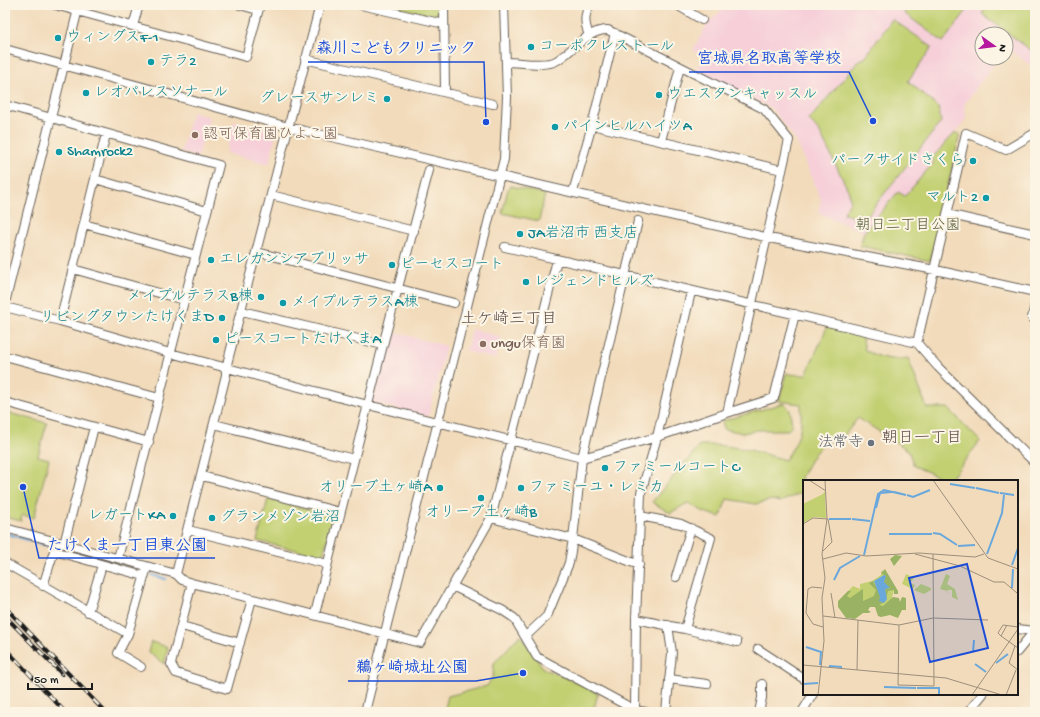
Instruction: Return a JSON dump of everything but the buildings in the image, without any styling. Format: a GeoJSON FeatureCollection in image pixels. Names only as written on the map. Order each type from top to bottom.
{"type":"FeatureCollection","features":[{"type":"Feature","properties":{"kind":"street"},"geometry":{"type":"LineString","coordinates":[[55,5],[78,8],[134,26],[246,57],[259,8],[240,5]]}},
{"type":"Feature","properties":{"kind":"street"},"geometry":{"type":"LineString","coordinates":[[134,26],[139,5]]}},
{"type":"Feature","properties":{"kind":"street"},"geometry":{"type":"LineString","coordinates":[[176,574],[202,476],[226,374],[226,368],[242,311],[320,5]]}},
{"type":"Feature","properties":{"kind":"street"},"geometry":{"type":"LineString","coordinates":[[361,5],[444,24]]}},
{"type":"Feature","properties":{"kind":"street"},"geometry":{"type":"LineString","coordinates":[[444,5],[445,92]]}},
{"type":"Feature","properties":{"kind":"street"},"geometry":{"type":"LineString","coordinates":[[365,712],[500,175],[506,142],[507,62],[504,5]]}},
{"type":"Feature","properties":{"kind":"street"},"geometry":{"type":"LineString","coordinates":[[589,36],[585,22],[587,10],[590,5]]}},
{"type":"Feature","properties":{"kind":"street"},"geometry":{"type":"LineString","coordinates":[[677,5],[702,20]]}},
{"type":"Feature","properties":{"kind":"street"},"geometry":{"type":"LineString","coordinates":[[5,303],[78,8]]}},
{"type":"Feature","properties":{"kind":"street"},"geometry":{"type":"LineString","coordinates":[[507,62],[555,62],[589,36],[601,30],[608,30],[764,109],[789,140],[727,413]]}},
{"type":"Feature","properties":{"kind":"street"},"geometry":{"type":"LineString","coordinates":[[574,192],[615,33]]}},
{"type":"Feature","properties":{"kind":"street"},"geometry":{"type":"LineString","coordinates":[[5,49],[288,127],[767,237],[934,270],[1035,292]]}},
{"type":"Feature","properties":{"kind":"street"},"geometry":{"type":"LineString","coordinates":[[305,59],[493,104]]}},
{"type":"Feature","properties":{"kind":"street"},"geometry":{"type":"LineString","coordinates":[[661,141],[680,67]]}},
{"type":"Feature","properties":{"kind":"street"},"geometry":{"type":"LineString","coordinates":[[5,105],[219,165],[118,558]]}},
{"type":"Feature","properties":{"kind":"street"},"geometry":{"type":"LineString","coordinates":[[592,125],[782,170]]}},
{"type":"Feature","properties":{"kind":"street"},"geometry":{"type":"LineString","coordinates":[[917,343],[966,133],[1006,150],[1035,133]]}},
{"type":"Feature","properties":{"kind":"street"},"geometry":{"type":"LineString","coordinates":[[60,321],[106,134]]}},
{"type":"Feature","properties":{"kind":"street"},"geometry":{"type":"LineString","coordinates":[[315,614],[397,289],[414,231],[429,170]]}},
{"type":"Feature","properties":{"kind":"street"},"geometry":{"type":"LineString","coordinates":[[94,179],[207,211]]}},
{"type":"Feature","properties":{"kind":"street"},"geometry":{"type":"LineString","coordinates":[[271,195],[414,231]]}},
{"type":"Feature","properties":{"kind":"street"},"geometry":{"type":"LineString","coordinates":[[947,214],[1035,234]]}},
{"type":"Feature","properties":{"kind":"street"},"geometry":{"type":"LineString","coordinates":[[526,636],[547,616],[568,563],[573,539],[582,458],[638,221]]}},
{"type":"Feature","properties":{"kind":"street"},"geometry":{"type":"LineString","coordinates":[[84,224],[196,255]]}},
{"type":"Feature","properties":{"kind":"street"},"geometry":{"type":"LineString","coordinates":[[505,247],[691,292],[795,314],[917,343],[938,367],[1035,463]]}},
{"type":"Feature","properties":{"kind":"street"},"geometry":{"type":"LineString","coordinates":[[257,252],[454,303]]}},
{"type":"Feature","properties":{"kind":"street"},"geometry":{"type":"LineString","coordinates":[[5,528],[176,574],[182,580],[192,583],[315,614],[420,643],[490,518],[557,260]]}},
{"type":"Feature","properties":{"kind":"street"},"geometry":{"type":"LineString","coordinates":[[73,269],[184,300]]}},
{"type":"Feature","properties":{"kind":"street"},"geometry":{"type":"LineString","coordinates":[[635,710],[636,619],[641,493],[657,437],[691,292]]}},
{"type":"Feature","properties":{"kind":"street"},"geometry":{"type":"LineString","coordinates":[[1035,304],[1032,318],[1035,320]]}},
{"type":"Feature","properties":{"kind":"street"},"geometry":{"type":"LineString","coordinates":[[5,307],[226,368],[438,423],[582,458],[657,437],[774,398],[795,314]]}},
{"type":"Feature","properties":{"kind":"street"},"geometry":{"type":"LineString","coordinates":[[242,311],[383,345]]}},
{"type":"Feature","properties":{"kind":"street"},"geometry":{"type":"LineString","coordinates":[[5,356],[158,398]]}},
{"type":"Feature","properties":{"kind":"street"},"geometry":{"type":"LineString","coordinates":[[5,402],[148,442]]}},
{"type":"Feature","properties":{"kind":"street"},"geometry":{"type":"LineString","coordinates":[[214,424],[354,459]]}},
{"type":"Feature","properties":{"kind":"street"},"geometry":{"type":"LineString","coordinates":[[64,544],[94,427]]}},
{"type":"Feature","properties":{"kind":"street"},"geometry":{"type":"LineString","coordinates":[[202,476],[340,512]]}},
{"type":"Feature","properties":{"kind":"street"},"geometry":{"type":"LineString","coordinates":[[640,516],[681,524],[711,538],[685,629]]}},
{"type":"Feature","properties":{"kind":"street"},"geometry":{"type":"LineString","coordinates":[[490,518],[573,539],[639,565]]}},
{"type":"Feature","properties":{"kind":"street"},"geometry":{"type":"LineString","coordinates":[[676,577],[691,528]]}},
{"type":"Feature","properties":{"kind":"street"},"geometry":{"type":"LineString","coordinates":[[188,530],[328,564]]}},
{"type":"Feature","properties":{"kind":"street"},"geometry":{"type":"LineString","coordinates":[[43,586],[54,551],[144,576]]}},
{"type":"Feature","properties":{"kind":"street"},"geometry":{"type":"LineString","coordinates":[[5,563],[128,634]]}},
{"type":"Feature","properties":{"kind":"street"},"geometry":{"type":"LineString","coordinates":[[88,612],[102,565]]}},
{"type":"Feature","properties":{"kind":"street"},"geometry":{"type":"LineString","coordinates":[[141,667],[118,653],[128,634],[147,567]]}},
{"type":"Feature","properties":{"kind":"street"},"geometry":{"type":"LineString","coordinates":[[192,583],[171,664],[176,673],[227,689],[252,599]]}},
{"type":"Feature","properties":{"kind":"street"},"geometry":{"type":"LineString","coordinates":[[452,586],[502,610],[514,618],[537,657],[635,710],[646,712]]}},
{"type":"Feature","properties":{"kind":"street"},"geometry":{"type":"LineString","coordinates":[[636,619],[668,625],[737,642]]}},
{"type":"Feature","properties":{"kind":"street"},"geometry":{"type":"LineString","coordinates":[[666,712],[672,653],[668,625]]}},
{"type":"Feature","properties":{"kind":"street"},"geometry":{"type":"LineString","coordinates":[[182,626],[240,642]]}},
{"type":"Feature","properties":{"kind":"street"},"geometry":{"type":"LineString","coordinates":[[1018,629],[1035,631]]}},
{"type":"Feature","properties":{"kind":"street"},"geometry":{"type":"LineString","coordinates":[[1018,651],[1035,631]]}},
{"type":"Feature","properties":{"kind":"street"},"geometry":{"type":"LineString","coordinates":[[758,648],[803,678]]}},
{"type":"Feature","properties":{"kind":"street"},"geometry":{"type":"LineString","coordinates":[[669,679],[707,684]]}},
{"type":"Feature","properties":{"kind":"street"},"geometry":{"type":"LineString","coordinates":[[759,712],[762,698],[762,684]]}},
{"type":"Feature","properties":{"kind":"street"},"geometry":{"type":"LineString","coordinates":[[802,712],[812,695]]}},
{"type":"Feature","properties":{"kind":"street"},"geometry":{"type":"LineString","coordinates":[[968,712],[981,695]]}},
{"type":"Feature","properties":{"kind":"shaded area"},"geometry":{"type":"Polygon","coordinates":[[[727,5],[1035,5],[1035,69],[1014,52],[1014,26],[974,26],[974,66],[992,66],[964,105],[966,117],[962,125],[931,159],[934,162],[905,197],[898,192],[864,232],[818,213],[821,200],[796,140],[771,108],[697,70],[704,57],[693,50],[708,23],[727,5]]]}},
{"type":"Feature","properties":{"kind":"shaded area","name":"認可保育園ひよこ園"},"geometry":{"type":"Polygon","coordinates":[[[192,112],[209,117],[198,157],[181,152],[192,112]]]}},
{"type":"Feature","properties":{"kind":"shaded area"},"geometry":{"type":"Polygon","coordinates":[[[234,121],[271,131],[275,138],[269,164],[226,153],[234,121]]]}},
{"type":"Feature","properties":{"kind":"shaded area","name":"ungu保育園"},"geometry":{"type":"Polygon","coordinates":[[[472,329],[501,337],[495,359],[466,351],[472,329]]]}},
{"type":"Feature","properties":{"kind":"shaded area"},"geometry":{"type":"Polygon","coordinates":[[[390,331],[446,346],[428,417],[374,403],[372,400],[390,331]]]}},
{"type":"Feature","properties":{"kind":"green space"},"geometry":{"type":"Polygon","coordinates":[[[388,5],[437,5],[438,12],[434,16],[388,5]]]}},
{"type":"Feature","properties":{"kind":"green space"},"geometry":{"type":"Polygon","coordinates":[[[909,5],[971,5],[943,42],[904,13],[909,5]]]}},
{"type":"Feature","properties":{"kind":"green space"},"geometry":{"type":"Polygon","coordinates":[[[987,5],[1035,5],[1035,48],[1032,51],[1014,38],[1014,26],[998,26],[982,14],[987,5]]]}},
{"type":"Feature","properties":{"kind":"green space"},"geometry":{"type":"Polygon","coordinates":[[[892,19],[932,47],[908,81],[938,107],[941,122],[862,222],[844,213],[850,201],[849,192],[820,133],[809,120],[860,59],[864,59],[892,19]]]}},
{"type":"Feature","properties":{"kind":"green space","name":"朝日二丁目公園"},"geometry":{"type":"Polygon","coordinates":[[[955,133],[960,134],[930,261],[860,246],[864,232],[898,192],[905,196],[934,162],[931,159],[955,133]]]}},
{"type":"Feature","properties":{"kind":"green space"},"geometry":{"type":"Polygon","coordinates":[[[511,186],[545,194],[539,221],[502,213],[508,189],[511,186]]]}},
{"type":"Feature","properties":{"kind":"green space"},"geometry":{"type":"Polygon","coordinates":[[[827,327],[862,335],[865,350],[875,355],[891,359],[908,358],[927,408],[948,408],[980,441],[950,480],[947,480],[914,466],[908,450],[858,418],[839,442],[830,440],[825,442],[814,454],[801,477],[803,492],[780,502],[772,500],[756,504],[727,499],[720,517],[704,512],[688,503],[670,513],[652,502],[700,445],[743,449],[785,460],[794,446],[799,434],[801,404],[779,401],[786,374],[806,375],[827,327]]]}},
{"type":"Feature","properties":{"kind":"green space"},"geometry":{"type":"Polygon","coordinates":[[[784,403],[790,410],[792,426],[788,430],[758,430],[743,433],[724,429],[722,421],[784,403]]]}},
{"type":"Feature","properties":{"kind":"green space"},"geometry":{"type":"Polygon","coordinates":[[[5,412],[47,423],[38,456],[49,459],[34,518],[22,515],[21,521],[5,517],[5,412]]]}},
{"type":"Feature","properties":{"kind":"green space"},"geometry":{"type":"Polygon","coordinates":[[[268,499],[333,516],[323,556],[257,541],[268,499]]]}},
{"type":"Feature","properties":{"kind":"green space"},"geometry":{"type":"Polygon","coordinates":[[[520,635],[544,669],[586,686],[598,694],[593,712],[444,712],[448,696],[487,686],[493,676],[494,663],[520,635]]]}},
{"type":"Feature","properties":{"kind":"green space"},"geometry":{"type":"Polygon","coordinates":[[[151,642],[168,647],[164,664],[148,652],[151,642]]]}},
{"type":"Feature","properties":{"kind":"waterway"},"geometry":{"type":"LineString","coordinates":[[5,533],[74,553]]}},
{"type":"Feature","properties":{"kind":"waterway"},"geometry":{"type":"LineString","coordinates":[[152,575],[166,579]]}},
{"type":"Feature","properties":{"kind":"railway"},"geometry":{"type":"LineString","coordinates":[[5,607],[105,712]]}},
{"type":"Feature","properties":{"kind":"railway"},"geometry":{"type":"LineString","coordinates":[[5,616],[62,674]]}},
{"type":"Feature","properties":{"kind":"railway"},"geometry":{"type":"LineString","coordinates":[[5,648],[65,712]]}},
{"type":"Feature","properties":{"kind":"place","name":"ウィングスF-1"},"geometry":{"type":"Point","coordinates":[58,38]}},
{"type":"Feature","properties":{"kind":"place","name":"コーポクレストール"},"geometry":{"type":"Point","coordinates":[531,47]}},
{"type":"Feature","properties":{"kind":"place","name":"テラ2"},"geometry":{"type":"Point","coordinates":[151,62]}},
{"type":"Feature","properties":{"kind":"place","name":"レオパレスソナール"},"geometry":{"type":"Point","coordinates":[86,93]}},
{"type":"Feature","properties":{"kind":"place","name":"ウエスタンキャッスル"},"geometry":{"type":"Point","coordinates":[659,95]}},
{"type":"Feature","properties":{"kind":"place","name":"グレースサンレミ"},"geometry":{"type":"Point","coordinates":[387,99]}},
{"type":"Feature","properties":{"kind":"place","name":"宮城県名取高等学校"},"geometry":{"type":"Point","coordinates":[873,121]}},
{"type":"Feature","properties":{"kind":"place","name":"森川こどもクリニック"},"geometry":{"type":"Point","coordinates":[486,122]}},
{"type":"Feature","properties":{"kind":"place","name":"パインヒルハイツA"},"geometry":{"type":"Point","coordinates":[555,127]}},
{"type":"Feature","properties":{"kind":"place","name":"認可保育園ひよこ園"},"geometry":{"type":"Point","coordinates":[195,135]}},
{"type":"Feature","properties":{"kind":"place","name":"Shamrock2"},"geometry":{"type":"Point","coordinates":[59,152]}},
{"type":"Feature","properties":{"kind":"place","name":"パークサイドさくら"},"geometry":{"type":"Point","coordinates":[973,161]}},
{"type":"Feature","properties":{"kind":"place","name":"マルト2"},"geometry":{"type":"Point","coordinates":[986,198]}},
{"type":"Feature","properties":{"kind":"place","name":"JA岩沼市 西支店"},"geometry":{"type":"Point","coordinates":[520,234]}},
{"type":"Feature","properties":{"kind":"place","name":"エレガンシアブリッサ"},"geometry":{"type":"Point","coordinates":[211,260]}},
{"type":"Feature","properties":{"kind":"place","name":"ピーセスコート"},"geometry":{"type":"Point","coordinates":[392,265]}},
{"type":"Feature","properties":{"kind":"place","name":"レジェンドヒルズ"},"geometry":{"type":"Point","coordinates":[526,282]}},
{"type":"Feature","properties":{"kind":"place","name":"メイプルテラスB棟"},"geometry":{"type":"Point","coordinates":[261,297]}},
{"type":"Feature","properties":{"kind":"place","name":"メイプルテラスA棟"},"geometry":{"type":"Point","coordinates":[283,303]}},
{"type":"Feature","properties":{"kind":"place","name":"リビングタウンたけくまD"},"geometry":{"type":"Point","coordinates":[222,318]}},
{"type":"Feature","properties":{"kind":"place","name":"ピースコートたけくまA"},"geometry":{"type":"Point","coordinates":[216,340]}},
{"type":"Feature","properties":{"kind":"place","name":"ungu保育園"},"geometry":{"type":"Point","coordinates":[483,344]}},
{"type":"Feature","properties":{"kind":"place","name":"法常寺"},"geometry":{"type":"Point","coordinates":[871,443]}},
{"type":"Feature","properties":{"kind":"place","name":"ファミールコートC"},"geometry":{"type":"Point","coordinates":[605,468]}},
{"type":"Feature","properties":{"kind":"place","name":"たけくま一丁目東公園"},"geometry":{"type":"Point","coordinates":[23,487]}},
{"type":"Feature","properties":{"kind":"place","name":"オリーブ土ヶ崎A"},"geometry":{"type":"Point","coordinates":[440,488]}},
{"type":"Feature","properties":{"kind":"place","name":"ファミーユ・レミカ"},"geometry":{"type":"Point","coordinates":[521,488]}},
{"type":"Feature","properties":{"kind":"place","name":"オリーブ土ヶ崎B"},"geometry":{"type":"Point","coordinates":[481,498]}},
{"type":"Feature","properties":{"kind":"place","name":"レガートKA"},"geometry":{"type":"Point","coordinates":[173,516]}},
{"type":"Feature","properties":{"kind":"place","name":"グランメゾン岩沼"},"geometry":{"type":"Point","coordinates":[212,518]}},
{"type":"Feature","properties":{"kind":"place","name":"鵜ヶ崎城址公園"},"geometry":{"type":"Point","coordinates":[523,673]}},
{"type":"Feature","properties":{"kind":"district","name":"土ケ崎三丁目"},"geometry":{"type":"Point","coordinates":[509,320]}},
{"type":"Feature","properties":{"kind":"district","name":"朝日一丁目"},"geometry":{"type":"Point","coordinates":[922,439]}}]}
